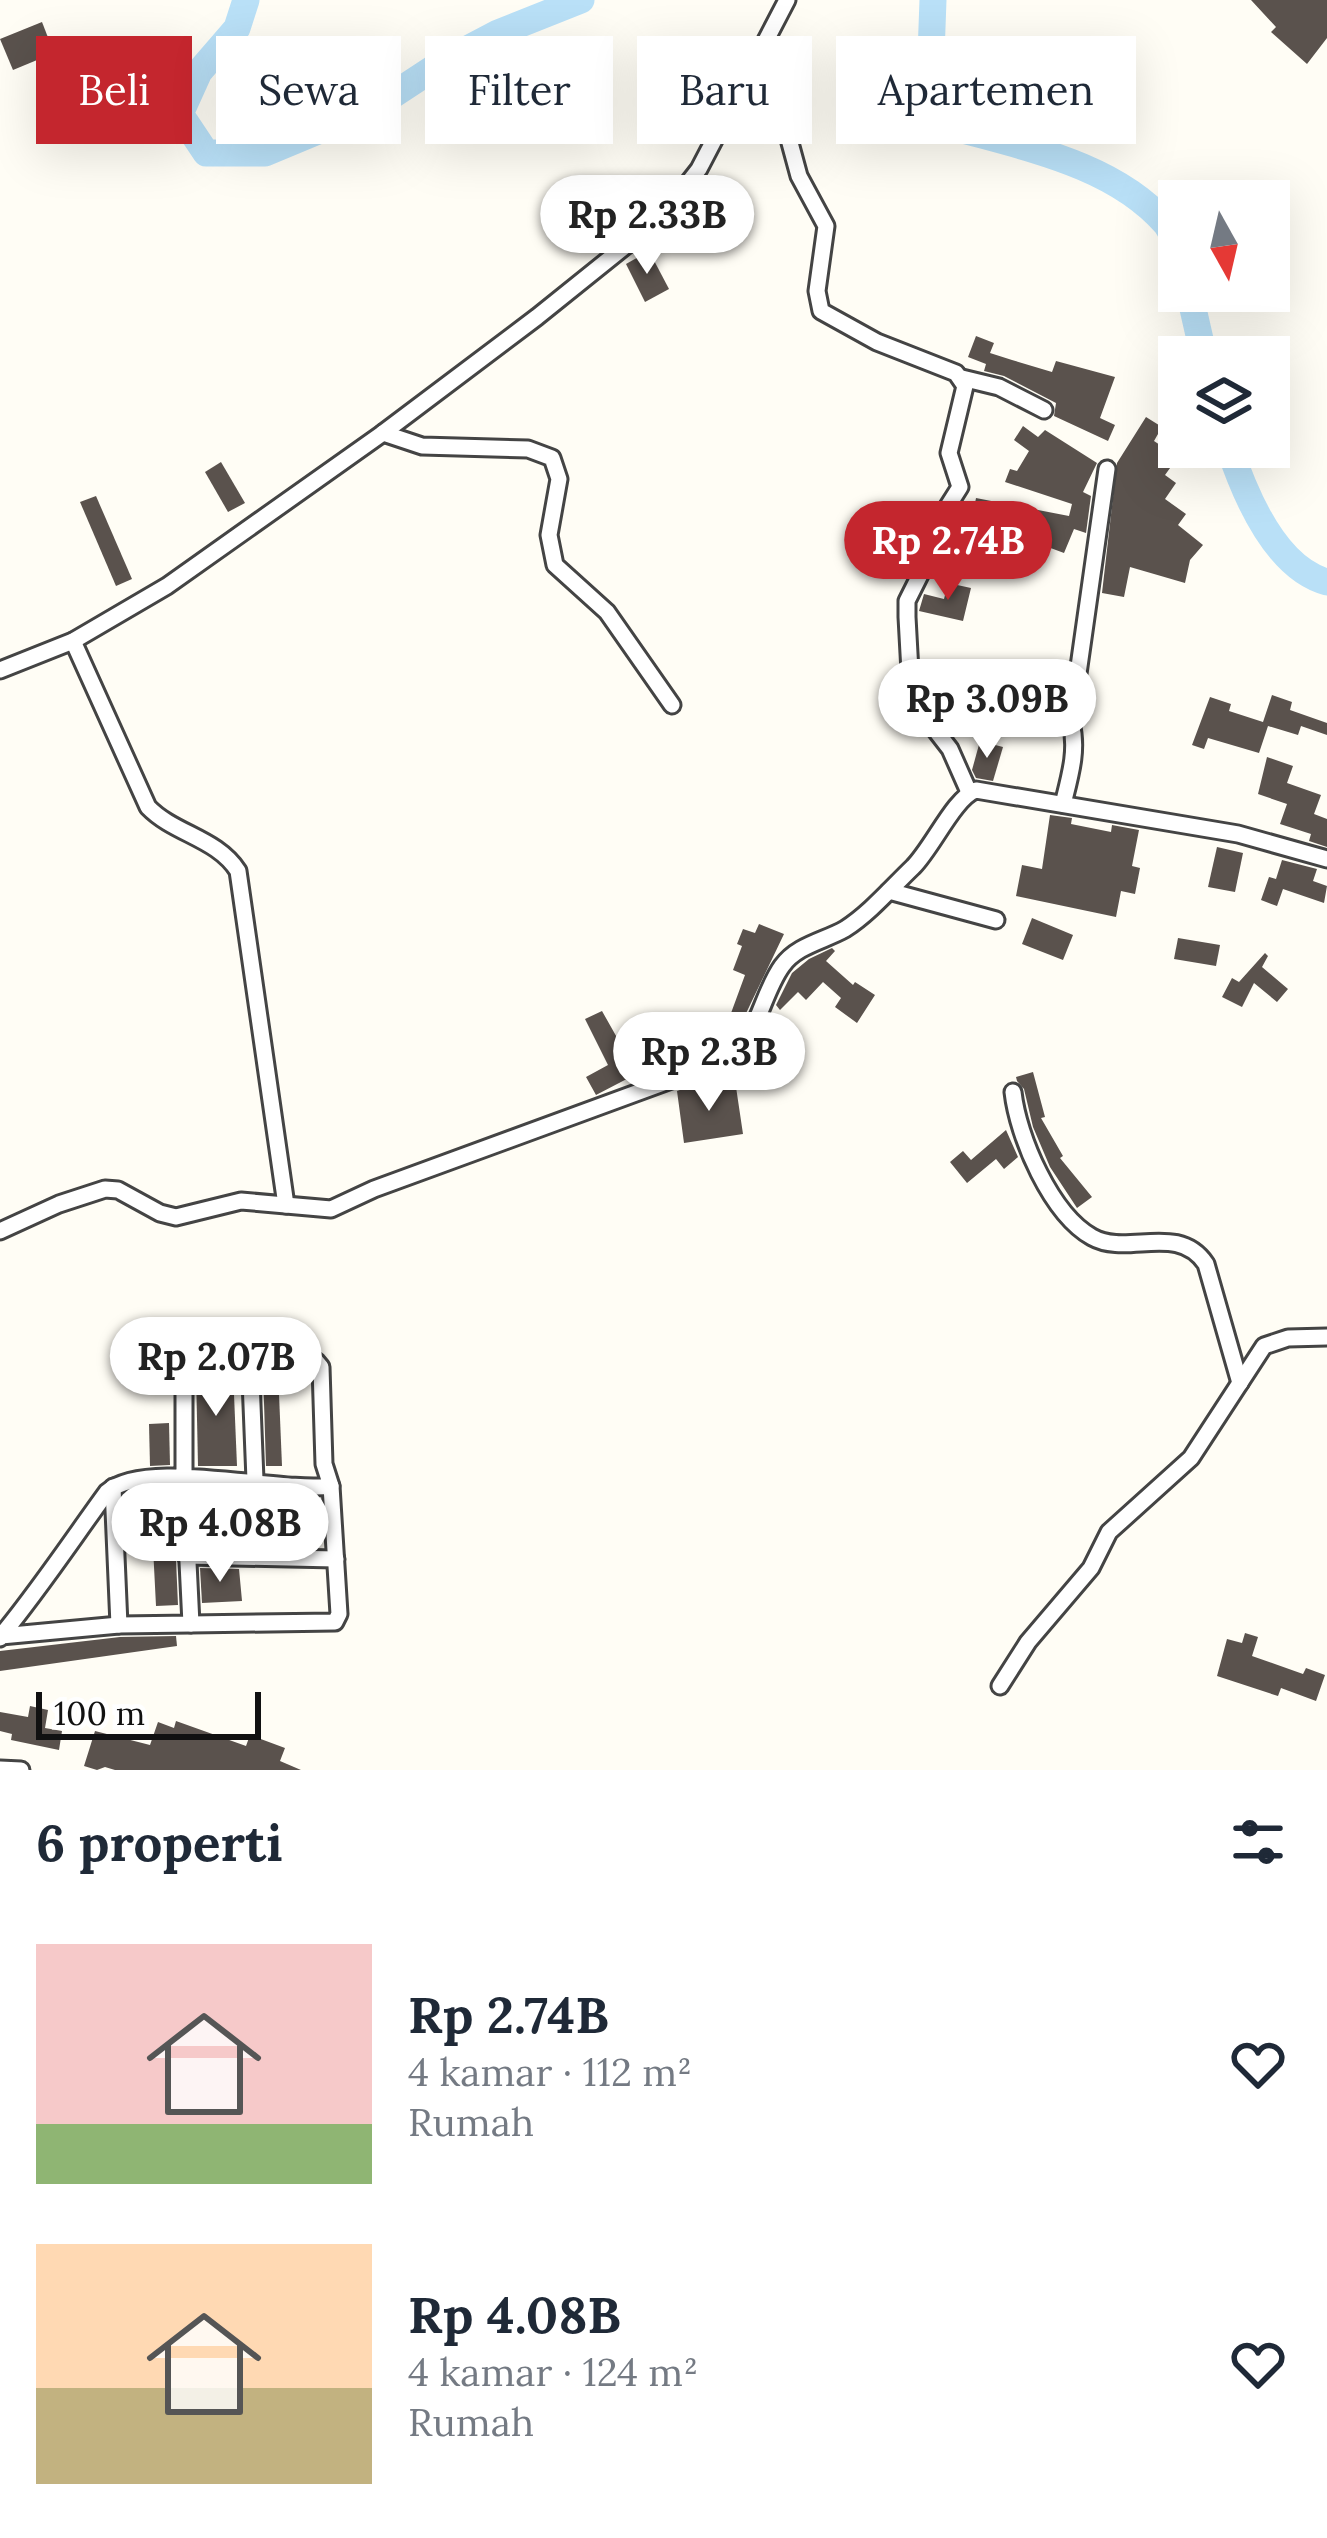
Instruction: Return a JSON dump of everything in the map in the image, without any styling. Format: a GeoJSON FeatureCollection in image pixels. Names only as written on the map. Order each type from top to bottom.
{"type":"FeatureCollection","features":[{"type":"Feature","properties":{"kind":"street"},"geometry":{"type":"LineString","coordinates":[[768,36],[787,0]]}},
{"type":"Feature","properties":{"kind":"street"},"geometry":{"type":"LineString","coordinates":[[0,670],[73,641],[167,586],[382,433],[537,317],[674,201],[712,144]]}},
{"type":"Feature","properties":{"kind":"street"},"geometry":{"type":"LineString","coordinates":[[790,144],[799,176],[826,226],[817,292],[821,311],[877,341],[962,378],[999,387],[1044,410]]}},
{"type":"Feature","properties":{"kind":"street"},"geometry":{"type":"LineString","coordinates":[[962,378],[963,405],[949,453],[960,487],[936,525],[930,555],[907,601],[907,617],[911,690],[950,749],[969,792]]}},
{"type":"Feature","properties":{"kind":"street"},"geometry":{"type":"LineString","coordinates":[[382,433],[422,446],[528,449],[552,458],[559,479],[549,535],[555,566],[617,623],[672,705]]}},
{"type":"Feature","properties":{"kind":"street"},"geometry":{"type":"LineString","coordinates":[[1063,804],[1076,740],[1071,723],[1106,469]]}},
{"type":"Feature","properties":{"kind":"street"},"geometry":{"type":"LineString","coordinates":[[73,641],[148,807],[164,824],[229,856],[238,871],[286,1205]]}},
{"type":"Feature","properties":{"kind":"street"},"geometry":{"type":"LineString","coordinates":[[0,1231],[105,1189],[118,1190],[160,1214],[176,1217],[241,1201],[338,1207],[374,1189],[726,1060],[743,1046],[781,967],[792,955],[845,928],[889,891],[925,855],[969,792],[983,790],[1238,834],[1327,859]]}},
{"type":"Feature","properties":{"kind":"street"},"geometry":{"type":"LineString","coordinates":[[889,891],[996,920]]}},
{"type":"Feature","properties":{"kind":"street"},"geometry":{"type":"LineString","coordinates":[[1012,1092],[1021,1137],[1036,1167],[1088,1234],[1103,1240],[1175,1243],[1199,1252],[1240,1382]]}},
{"type":"Feature","properties":{"kind":"street"},"geometry":{"type":"LineString","coordinates":[[1000,1686],[1028,1642],[1091,1568],[1109,1532],[1191,1458],[1264,1346],[1288,1337],[1327,1336]]}},
{"type":"Feature","properties":{"kind":"street"},"geometry":{"type":"LineString","coordinates":[[250,1355],[255,1480]]}},
{"type":"Feature","properties":{"kind":"street"},"geometry":{"type":"LineString","coordinates":[[190,1624],[184,1480],[184,1365],[194,1357],[250,1355],[308,1358],[321,1367],[324,1464],[332,1486],[339,1614],[331,1624],[118,1625],[1,1637],[7,1616],[113,1486],[132,1479],[184,1480],[255,1480],[278,1488],[332,1486]]}},
{"type":"Feature","properties":{"kind":"street"},"geometry":{"type":"LineString","coordinates":[[113,1486],[118,1625]]}},
{"type":"Feature","properties":{"kind":"street"},"geometry":{"type":"LineString","coordinates":[[85,1523],[115,1533]]}},
{"type":"Feature","properties":{"kind":"street"},"geometry":{"type":"LineString","coordinates":[[186,1556],[336,1558]]}},
{"type":"Feature","properties":{"kind":"street"},"geometry":{"type":"LineString","coordinates":[[0,1768],[21,1770]]}},
{"type":"Feature","properties":{"kind":"building"},"geometry":{"type":"Polygon","coordinates":[[[1251,0],[1327,0],[1327,38],[1307,64],[1271,32],[1276,27],[1251,0]]]}},
{"type":"Feature","properties":{"kind":"building"},"geometry":{"type":"Polygon","coordinates":[[[42,22],[47,36],[36,36],[36,60],[13,70],[0,39],[42,22]]]}},
{"type":"Feature","properties":{"kind":"building"},"geometry":{"type":"Polygon","coordinates":[[[649,251],[669,289],[645,302],[626,264],[649,251]]]}},
{"type":"Feature","properties":{"kind":"building"},"geometry":{"type":"Polygon","coordinates":[[[976,336],[994,343],[990,353],[1052,372],[1056,361],[1115,377],[1100,418],[1115,425],[1108,441],[1054,416],[1056,403],[984,371],[986,364],[968,357],[976,336]]]}},
{"type":"Feature","properties":{"kind":"building"},"geometry":{"type":"Polygon","coordinates":[[[1146,417],[1158,424],[1154,441],[1158,468],[1170,468],[1165,475],[1176,483],[1165,499],[1186,514],[1178,525],[1203,545],[1190,560],[1185,583],[1130,567],[1124,597],[1102,593],[1117,463],[1146,417]]]}},
{"type":"Feature","properties":{"kind":"building"},"geometry":{"type":"Polygon","coordinates":[[[1023,426],[1038,437],[1045,430],[1097,463],[1083,492],[1091,496],[1086,533],[1074,529],[1064,553],[1021,537],[970,529],[976,498],[1069,516],[1072,504],[1005,482],[1010,469],[1017,471],[1029,451],[1014,440],[1023,426]]]}},
{"type":"Feature","properties":{"kind":"building"},"geometry":{"type":"Polygon","coordinates":[[[221,462],[245,503],[228,512],[205,472],[221,462]]]}},
{"type":"Feature","properties":{"kind":"building"},"geometry":{"type":"Polygon","coordinates":[[[96,496],[132,579],[116,586],[80,502],[96,496]]]}},
{"type":"Feature","properties":{"kind":"building"},"geometry":{"type":"Polygon","coordinates":[[[948,583],[971,588],[963,621],[919,611],[924,594],[944,599],[948,583]]]}},
{"type":"Feature","properties":{"kind":"building"},"geometry":{"type":"Polygon","coordinates":[[[1272,695],[1292,702],[1290,710],[1327,723],[1327,735],[1301,726],[1298,735],[1268,726],[1259,753],[1208,738],[1204,749],[1192,745],[1210,697],[1231,704],[1229,711],[1263,722],[1272,695]]]}},
{"type":"Feature","properties":{"kind":"building"},"geometry":{"type":"Polygon","coordinates":[[[980,741],[1003,747],[993,781],[976,778],[972,770],[980,741]]]}},
{"type":"Feature","properties":{"kind":"building"},"geometry":{"type":"Polygon","coordinates":[[[1267,757],[1293,766],[1287,783],[1321,795],[1314,814],[1327,819],[1327,847],[1309,841],[1311,834],[1280,824],[1287,804],[1258,794],[1267,757]]]}},
{"type":"Feature","properties":{"kind":"building"},"geometry":{"type":"Polygon","coordinates":[[[1050,815],[1111,832],[1112,825],[1139,830],[1132,866],[1140,868],[1135,894],[1121,891],[1116,917],[1016,896],[1022,865],[1042,869],[1050,815]]]}},
{"type":"Feature","properties":{"kind":"building"},"geometry":{"type":"Polygon","coordinates":[[[1217,847],[1243,853],[1235,892],[1208,887],[1217,847]]]}},
{"type":"Feature","properties":{"kind":"building"},"geometry":{"type":"Polygon","coordinates":[[[1282,860],[1317,869],[1313,881],[1327,886],[1324,903],[1283,889],[1277,906],[1261,900],[1269,877],[1276,879],[1282,860]]]}},
{"type":"Feature","properties":{"kind":"building"},"geometry":{"type":"Polygon","coordinates":[[[1032,918],[1073,935],[1063,960],[1022,944],[1032,918]]]}},
{"type":"Feature","properties":{"kind":"building"},"geometry":{"type":"Polygon","coordinates":[[[759,924],[784,934],[739,1028],[727,1024],[745,975],[733,970],[742,946],[737,944],[743,929],[755,933],[759,924]]]}},
{"type":"Feature","properties":{"kind":"building"},"geometry":{"type":"Polygon","coordinates":[[[1178,938],[1220,945],[1216,966],[1174,959],[1178,938]]]}},
{"type":"Feature","properties":{"kind":"building"},"geometry":{"type":"Polygon","coordinates":[[[832,948],[835,951],[826,961],[853,985],[875,995],[857,1023],[835,1007],[841,998],[823,982],[806,1000],[798,992],[780,1010],[776,1005],[792,973],[832,948]]]}},
{"type":"Feature","properties":{"kind":"building"},"geometry":{"type":"Polygon","coordinates":[[[1265,953],[1262,967],[1288,989],[1277,1002],[1254,983],[1242,1007],[1222,997],[1232,978],[1239,982],[1265,953]]]}},
{"type":"Feature","properties":{"kind":"building"},"geometry":{"type":"Polygon","coordinates":[[[602,1011],[624,1050],[632,1046],[644,1070],[596,1095],[586,1077],[608,1065],[585,1019],[602,1011]]]}},
{"type":"Feature","properties":{"kind":"building"},"geometry":{"type":"Polygon","coordinates":[[[1033,1072],[1045,1117],[1041,1118],[1060,1158],[1092,1197],[1077,1208],[1050,1167],[1024,1089],[1017,1081],[1016,1077],[1033,1072]]]}},
{"type":"Feature","properties":{"kind":"building"},"geometry":{"type":"Polygon","coordinates":[[[697,1084],[698,1092],[736,1087],[743,1134],[684,1143],[677,1091],[697,1084]]]}},
{"type":"Feature","properties":{"kind":"building"},"geometry":{"type":"Polygon","coordinates":[[[1006,1130],[1018,1157],[1004,1169],[996,1159],[967,1183],[950,1162],[963,1151],[971,1160],[1006,1130]]]}},
{"type":"Feature","properties":{"kind":"building"},"geometry":{"type":"Polygon","coordinates":[[[278,1370],[282,1466],[266,1466],[263,1371],[278,1370]]]}},
{"type":"Feature","properties":{"kind":"building"},"geometry":{"type":"Polygon","coordinates":[[[196,1371],[233,1371],[237,1466],[198,1466],[196,1371]]]}},
{"type":"Feature","properties":{"kind":"building"},"geometry":{"type":"Polygon","coordinates":[[[169,1423],[170,1465],[150,1466],[149,1424],[169,1423]]]}},
{"type":"Feature","properties":{"kind":"building"},"geometry":{"type":"Polygon","coordinates":[[[173,1492],[178,1605],[156,1606],[153,1547],[128,1549],[128,1513],[153,1511],[152,1494],[173,1492]]]}},
{"type":"Feature","properties":{"kind":"building"},"geometry":{"type":"Polygon","coordinates":[[[197,1493],[239,1494],[238,1545],[215,1545],[215,1537],[199,1538],[197,1493]]]}},
{"type":"Feature","properties":{"kind":"building"},"geometry":{"type":"Polygon","coordinates":[[[200,1568],[239,1569],[242,1601],[202,1603],[200,1568]]]}},
{"type":"Feature","properties":{"kind":"building"},"geometry":{"type":"Polygon","coordinates":[[[1245,1633],[1258,1637],[1252,1656],[1303,1674],[1306,1668],[1325,1675],[1316,1701],[1281,1688],[1278,1696],[1217,1676],[1227,1639],[1242,1643],[1245,1633]]]}},
{"type":"Feature","properties":{"kind":"building"},"geometry":{"type":"Polygon","coordinates":[[[176,1636],[177,1646],[0,1671],[0,1651],[120,1637],[176,1636]]]}},
{"type":"Feature","properties":{"kind":"building"},"geometry":{"type":"Polygon","coordinates":[[[30,1706],[48,1710],[45,1728],[62,1731],[59,1750],[11,1740],[12,1734],[0,1731],[0,1712],[28,1717],[30,1706]]]}},
{"type":"Feature","properties":{"kind":"building"},"geometry":{"type":"Polygon","coordinates":[[[176,1721],[246,1746],[250,1735],[285,1748],[280,1761],[301,1770],[97,1770],[84,1766],[95,1731],[150,1745],[158,1722],[174,1728],[176,1721]]]}},
{"type":"Feature","properties":{"kind":"waterway"},"geometry":{"type":"LineString","coordinates":[[246,0],[237,28],[199,72],[180,114],[206,153],[265,153],[373,108],[498,33],[581,0]]}},
{"type":"Feature","properties":{"kind":"waterway"},"geometry":{"type":"LineString","coordinates":[[933,0],[930,82],[956,128],[1096,173],[1158,216]]}},
{"type":"Feature","properties":{"kind":"waterway"},"geometry":{"type":"LineString","coordinates":[[1194,312],[1199,336]]}},
{"type":"Feature","properties":{"kind":"waterway"},"geometry":{"type":"LineString","coordinates":[[1237,468],[1277,546],[1292,562],[1327,582]]}}]}
